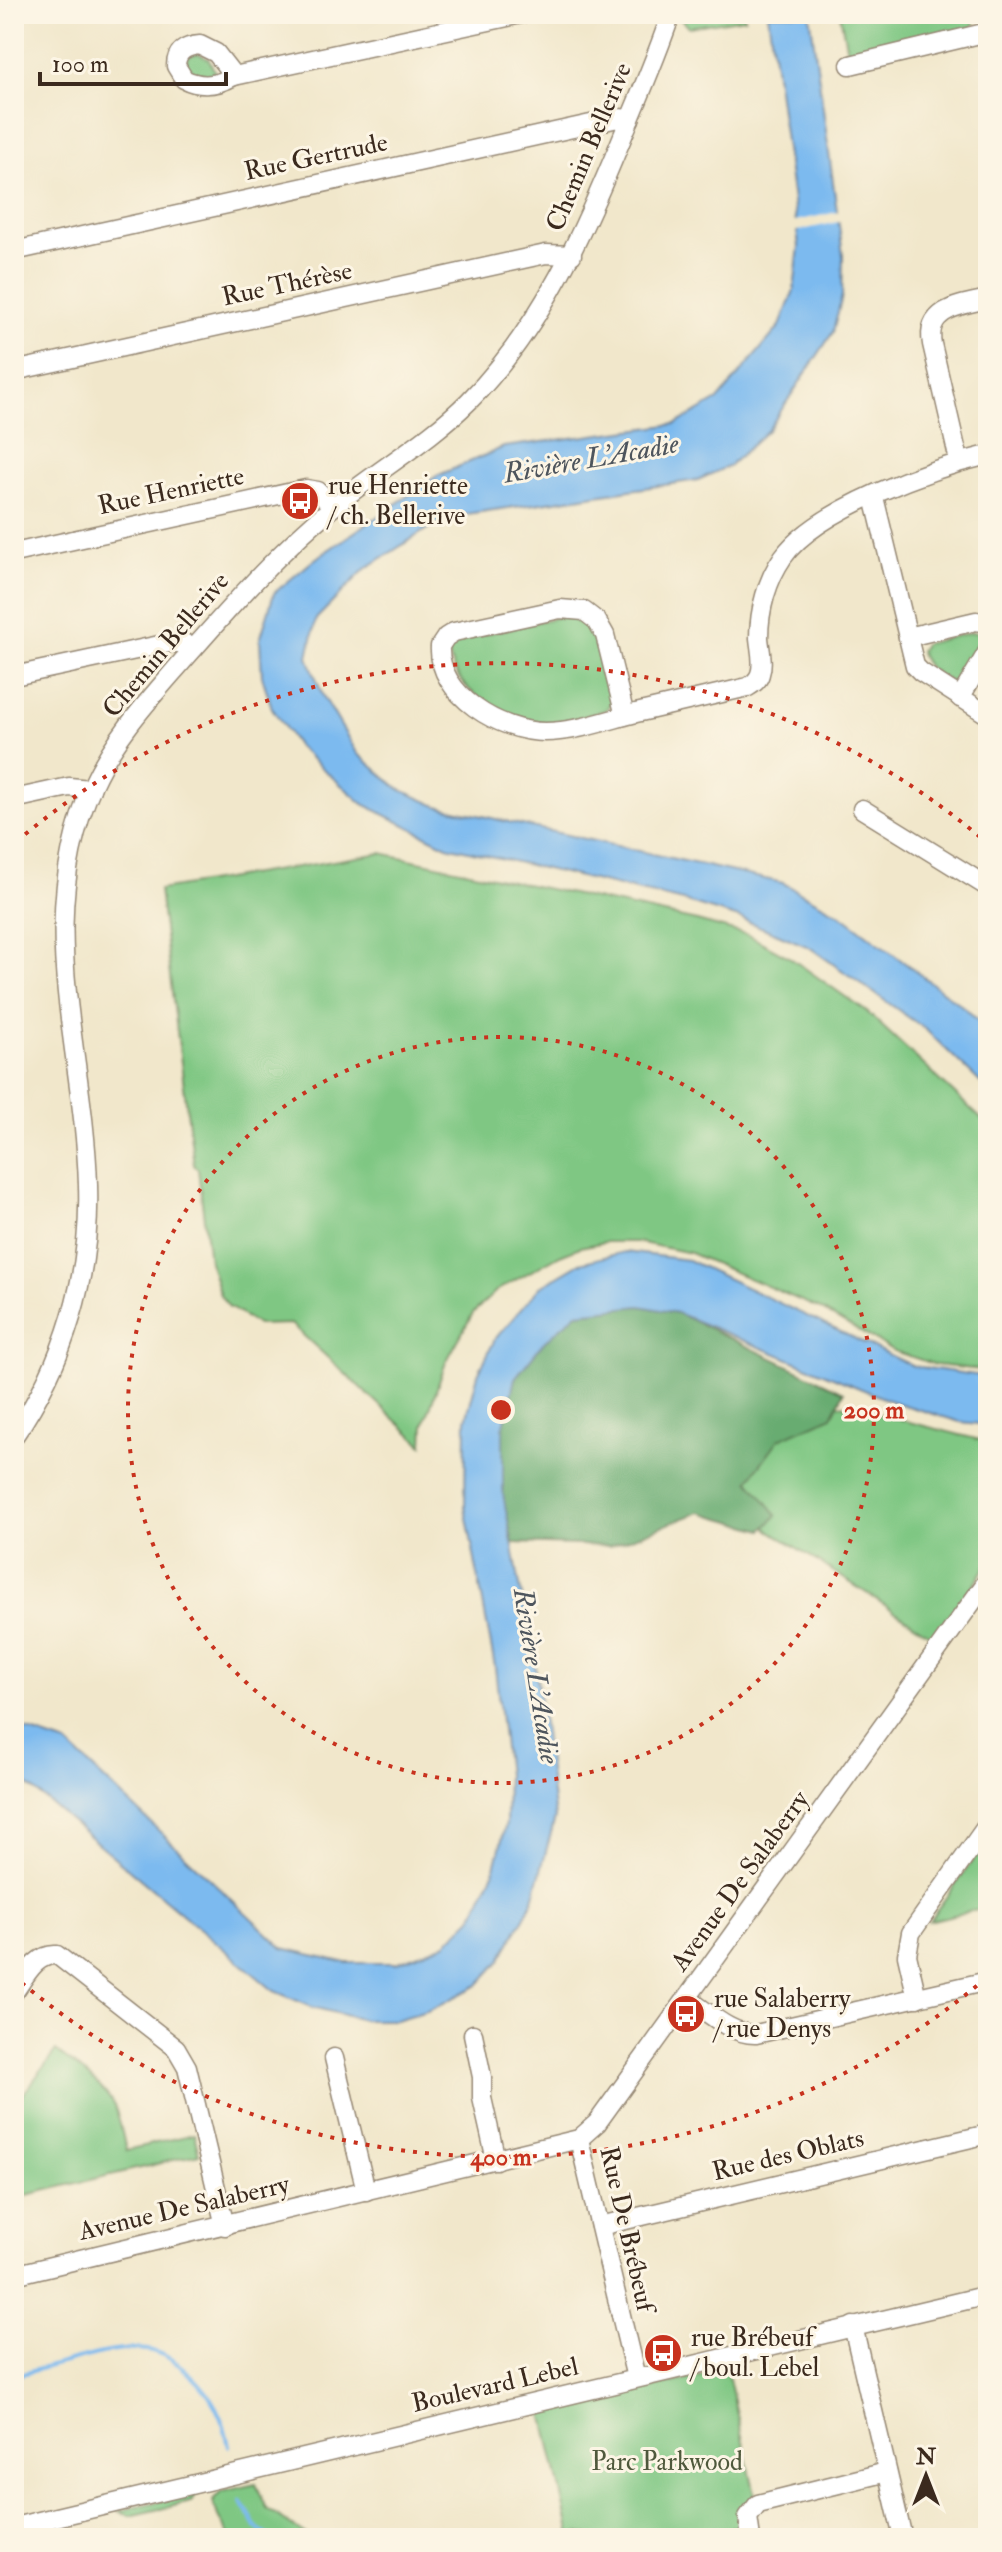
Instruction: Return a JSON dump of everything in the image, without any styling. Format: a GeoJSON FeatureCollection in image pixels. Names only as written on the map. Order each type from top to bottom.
{"type":"FeatureCollection","features":[{"type":"Feature","properties":{"kind":"street"},"geometry":{"type":"LineString","coordinates":[[234,76],[521,14]]}},
{"type":"Feature","properties":{"kind":"street","name":"Chemin Bellerive"},"geometry":{"type":"LineString","coordinates":[[14,1436],[40,1395],[58,1356],[75,1307],[84,1258],[88,1210],[87,1161],[62,931],[71,852],[91,789],[128,727],[266,568],[333,507],[420,445],[473,397],[526,332],[572,255],[671,14]]}},
{"type":"Feature","properties":{"kind":"street"},"geometry":{"type":"LineString","coordinates":[[850,65],[988,31],[984,14]]}},
{"type":"Feature","properties":{"kind":"street","name":"Rue Gertrude"},"geometry":{"type":"LineString","coordinates":[[14,251],[478,147],[618,118],[630,119]]}},
{"type":"Feature","properties":{"kind":"street","name":"Rue Thérèse"},"geometry":{"type":"LineString","coordinates":[[14,371],[546,254],[572,255]]}},
{"type":"Feature","properties":{"kind":"street"},"geometry":{"type":"LineString","coordinates":[[959,461],[930,337],[931,328],[944,310],[988,299]]}},
{"type":"Feature","properties":{"kind":"street"},"geometry":{"type":"LineString","coordinates":[[625,716],[605,635],[597,621],[584,611],[560,609],[454,632],[440,646],[441,663],[451,686],[477,708],[515,726],[550,732],[625,716],[748,687],[758,679],[762,664],[759,634],[769,585],[784,556],[816,525],[933,469],[988,455]]}},
{"type":"Feature","properties":{"kind":"street","name":"Rue Henriette"},"geometry":{"type":"LineString","coordinates":[[14,553],[301,490],[318,491],[333,507]]}},
{"type":"Feature","properties":{"kind":"street"},"geometry":{"type":"LineString","coordinates":[[874,497],[917,669],[988,715]]}},
{"type":"Feature","properties":{"kind":"street"},"geometry":{"type":"LineString","coordinates":[[908,637],[970,622],[988,623]]}},
{"type":"Feature","properties":{"kind":"street"},"geometry":{"type":"LineString","coordinates":[[14,676],[169,643],[184,643],[194,648]]}},
{"type":"Feature","properties":{"kind":"street"},"geometry":{"type":"LineString","coordinates":[[960,698],[988,651]]}},
{"type":"Feature","properties":{"kind":"street"},"geometry":{"type":"LineString","coordinates":[[14,799],[69,787],[91,789]]}},
{"type":"Feature","properties":{"kind":"street"},"geometry":{"type":"LineString","coordinates":[[862,809],[988,887]]}},
{"type":"Feature","properties":{"kind":"street","name":"Avenue De Salaberry"},"geometry":{"type":"LineString","coordinates":[[14,2275],[579,2139],[597,2123],[688,1999],[987,1582]]}},
{"type":"Feature","properties":{"kind":"street"},"geometry":{"type":"LineString","coordinates":[[917,1998],[907,1955],[911,1933],[988,1824]]}},
{"type":"Feature","properties":{"kind":"street"},"geometry":{"type":"LineString","coordinates":[[14,1992],[39,1960],[47,1955],[57,1955],[176,2048],[187,2067],[225,2226]]}},
{"type":"Feature","properties":{"kind":"street"},"geometry":{"type":"LineString","coordinates":[[688,1999],[732,2028],[750,2034],[988,1981]]}},
{"type":"Feature","properties":{"kind":"street"},"geometry":{"type":"LineString","coordinates":[[473,2034],[482,2077],[482,2098],[496,2160]]}},
{"type":"Feature","properties":{"kind":"street"},"geometry":{"type":"LineString","coordinates":[[334,2058],[366,2191]]}},
{"type":"Feature","properties":{"kind":"street","name":"Rue des Oblats"},"geometry":{"type":"LineString","coordinates":[[600,2226],[988,2134]]}},
{"type":"Feature","properties":{"kind":"street","name":"Rue De Brébeuf"},"geometry":{"type":"LineString","coordinates":[[579,2139],[636,2378]]}},
{"type":"Feature","properties":{"kind":"street","name":"Boulevard Lebel"},"geometry":{"type":"LineString","coordinates":[[14,2527],[988,2295]]}},
{"type":"Feature","properties":{"kind":"street"},"geometry":{"type":"LineString","coordinates":[[853,2326],[903,2538]]}},
{"type":"Feature","properties":{"kind":"street"},"geometry":{"type":"LineString","coordinates":[[751,2538],[748,2517],[755,2505],[887,2472]]}},
{"type":"Feature","properties":{"kind":"green space"},"geometry":{"type":"Polygon","coordinates":[[[679,14],[744,14],[745,18],[689,27],[678,17],[679,14]]]}},
{"type":"Feature","properties":{"kind":"green space"},"geometry":{"type":"Polygon","coordinates":[[[840,14],[976,14],[973,28],[848,57],[840,14]]]}},
{"type":"Feature","properties":{"kind":"green space"},"geometry":{"type":"Polygon","coordinates":[[[198,53],[209,59],[216,75],[197,78],[184,69],[188,56],[198,53]]]}},
{"type":"Feature","properties":{"kind":"green space"},"geometry":{"type":"Polygon","coordinates":[[[562,616],[584,621],[597,638],[612,701],[606,710],[553,723],[530,721],[498,710],[458,677],[451,663],[449,648],[455,641],[562,616]]]}},
{"type":"Feature","properties":{"kind":"green space"},"geometry":{"type":"Polygon","coordinates":[[[972,632],[984,634],[985,642],[959,681],[951,682],[924,662],[920,651],[924,644],[972,632]]]}},
{"type":"Feature","properties":{"kind":"green space"},"geometry":{"type":"Polygon","coordinates":[[[381,853],[697,921],[748,935],[789,957],[867,1012],[988,1125],[988,1368],[936,1365],[894,1351],[818,1308],[690,1253],[637,1242],[605,1242],[560,1255],[496,1291],[473,1313],[446,1362],[424,1425],[423,1445],[291,1324],[258,1325],[229,1307],[220,1295],[209,1261],[159,890],[381,853]]]}},
{"type":"Feature","properties":{"kind":"green space"},"geometry":{"type":"Polygon","coordinates":[[[640,1306],[677,1313],[844,1392],[832,1416],[779,1439],[749,1480],[777,1515],[763,1530],[700,1512],[610,1546],[513,1543],[501,1488],[503,1429],[515,1378],[544,1342],[577,1313],[640,1306]]]}},
{"type":"Feature","properties":{"kind":"green space"},"geometry":{"type":"Polygon","coordinates":[[[795,1393],[988,1442],[988,1564],[937,1639],[725,1501],[795,1393]]]}},
{"type":"Feature","properties":{"kind":"green space"},"geometry":{"type":"Polygon","coordinates":[[[988,1839],[988,1907],[929,1921],[988,1839]]]}},
{"type":"Feature","properties":{"kind":"green space"},"geometry":{"type":"Polygon","coordinates":[[[56,2051],[91,2078],[107,2095],[117,2113],[126,2150],[194,2134],[199,2154],[14,2198],[14,2106],[56,2051]]]}},
{"type":"Feature","properties":{"kind":"green space","name":"Parc Parkwood"},"geometry":{"type":"Polygon","coordinates":[[[727,2370],[755,2494],[741,2509],[739,2526],[683,2538],[571,2535],[543,2413],[727,2370]]]}},
{"type":"Feature","properties":{"kind":"green space"},"geometry":{"type":"Polygon","coordinates":[[[256,2484],[267,2509],[310,2538],[231,2538],[219,2519],[213,2501],[221,2492],[256,2484]]]}},
{"type":"Feature","properties":{"kind":"green space"},"geometry":{"type":"Polygon","coordinates":[[[197,2492],[191,2502],[130,2516],[119,2511],[197,2492]]]}},
{"type":"Feature","properties":{"kind":"water","name":"Rivière L'Acadie"},"geometry":{"type":"Polygon","coordinates":[[[768,14],[810,14],[843,255],[842,296],[833,332],[768,430],[729,466],[698,480],[446,517],[365,569],[316,619],[308,657],[322,694],[357,753],[399,789],[437,806],[783,883],[840,914],[966,1009],[988,1030],[988,1090],[925,1029],[809,947],[739,918],[683,901],[447,846],[363,804],[298,747],[272,708],[262,676],[260,640],[274,593],[315,559],[437,476],[504,447],[676,424],[718,400],[780,326],[794,290],[799,246],[768,14]]]}},
{"type":"Feature","properties":{"kind":"water","name":"Rivière L'Acadie"},"geometry":{"type":"Polygon","coordinates":[[[625,1252],[688,1260],[913,1366],[982,1376],[988,1374],[988,1425],[960,1422],[891,1401],[677,1313],[640,1306],[577,1313],[544,1342],[515,1378],[503,1429],[503,1494],[537,1677],[555,1818],[532,1903],[500,1961],[478,1985],[430,2010],[396,2020],[363,2020],[312,2007],[274,1991],[28,1785],[14,1783],[14,1726],[67,1744],[283,1948],[347,1963],[396,1963],[445,1944],[472,1918],[494,1872],[506,1823],[507,1775],[495,1667],[465,1507],[466,1420],[478,1374],[495,1339],[541,1286],[580,1263],[625,1252]]]}},
{"type":"Feature","properties":{"kind":"pier"},"geometry":{"type":"Polygon","coordinates":[[[842,211],[843,221],[793,232],[791,222],[842,211]]]}},
{"type":"Feature","properties":{"kind":"waterway"},"geometry":{"type":"LineString","coordinates":[[14,2376],[103,2353],[138,2349],[152,2351],[169,2358],[200,2384],[220,2417],[229,2446]]}},
{"type":"Feature","properties":{"kind":"waterway"},"geometry":{"type":"LineString","coordinates":[[241,2501],[256,2527],[271,2538]]}},
{"type":"Feature","properties":{"kind":"place","name":"rue Henriette / ch. Bellerive"},"geometry":{"type":"Point","coordinates":[300,501]}},
{"type":"Feature","properties":{"kind":"place","name":"rue Salaberry / rue Denys"},"geometry":{"type":"Point","coordinates":[686,2014]}},
{"type":"Feature","properties":{"kind":"place","name":"rue Brébeuf / boul. Lebel"},"geometry":{"type":"Point","coordinates":[663,2353]}}]}
